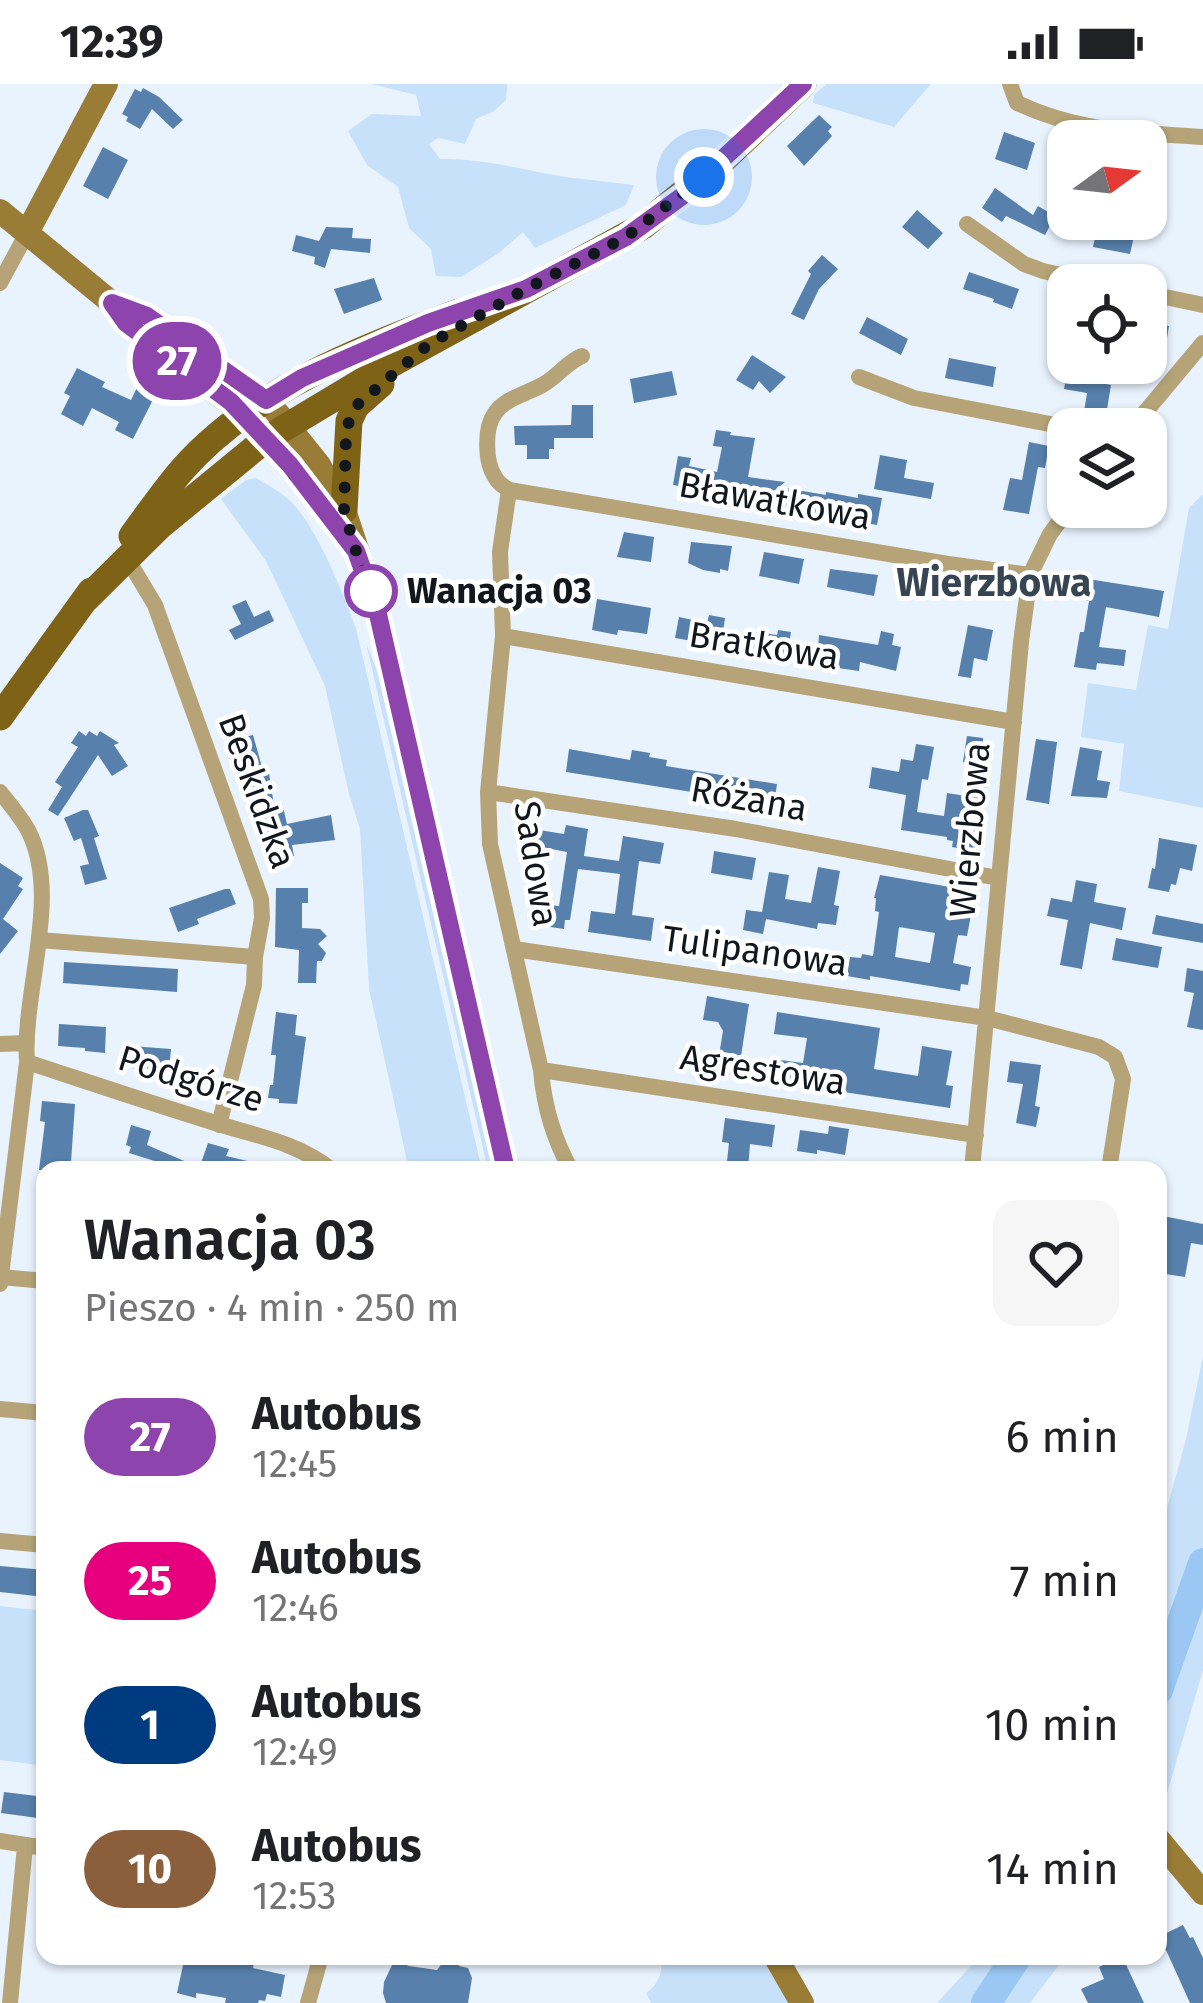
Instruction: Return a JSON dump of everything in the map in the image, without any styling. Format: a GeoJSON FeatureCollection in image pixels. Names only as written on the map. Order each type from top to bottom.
{"type":"FeatureCollection","features":[{"type":"Feature","properties":{"kind":"main road"},"geometry":{"type":"LineString","coordinates":[[27,233],[106,84]]}},
{"type":"Feature","properties":{"kind":"main road"},"geometry":{"type":"LineString","coordinates":[[83,602],[161,525],[277,431],[643,226],[723,160],[803,84]]}},
{"type":"Feature","properties":{"kind":"main road"},"geometry":{"type":"LineString","coordinates":[[0,211],[112,303],[147,316],[255,407],[319,465],[344,510],[380,622],[504,1161]]}},
{"type":"Feature","properties":{"kind":"main road"},"geometry":{"type":"LineString","coordinates":[[0,716],[184,467],[255,407],[302,378],[428,323],[526,289]]}},
{"type":"Feature","properties":{"kind":"main road"},"geometry":{"type":"LineString","coordinates":[[344,510],[349,421],[364,398],[429,344]]}},
{"type":"Feature","properties":{"kind":"main road"},"geometry":{"type":"LineString","coordinates":[[277,431],[301,478],[356,551]]}},
{"type":"Feature","properties":{"kind":"main road"},"geometry":{"type":"LineString","coordinates":[[1167,1850],[1203,1893]]}},
{"type":"Feature","properties":{"kind":"main road"},"geometry":{"type":"LineString","coordinates":[[780,1965],[802,2003]]}},
{"type":"Feature","properties":{"kind":"street"},"geometry":{"type":"LineString","coordinates":[[1010,84],[1017,103],[1063,121],[1098,130],[1203,137]]}},
{"type":"Feature","properties":{"kind":"street"},"geometry":{"type":"LineString","coordinates":[[967,224],[1024,264],[1047,272]]}},
{"type":"Feature","properties":{"kind":"street"},"geometry":{"type":"LineString","coordinates":[[0,283],[27,233]]}},
{"type":"Feature","properties":{"kind":"street"},"geometry":{"type":"LineString","coordinates":[[1167,297],[1203,305]]}},
{"type":"Feature","properties":{"kind":"street"},"geometry":{"type":"LineString","coordinates":[[1149,408],[1203,344]]}},
{"type":"Feature","properties":{"kind":"street"},"geometry":{"type":"LineString","coordinates":[[509,490],[497,481],[490,465],[492,417],[582,356]]}},
{"type":"Feature","properties":{"kind":"street"},"geometry":{"type":"LineString","coordinates":[[859,377],[914,398],[1047,423]]}},
{"type":"Feature","properties":{"kind":"street","name":"Bławatkowa"},"geometry":{"type":"LineString","coordinates":[[509,490],[1030,575]]}},
{"type":"Feature","properties":{"kind":"street","name":"Sadowa"},"geometry":{"type":"LineString","coordinates":[[509,490],[500,552],[503,636],[488,792],[490,844],[541,1070],[544,1103],[566,1161]]}},
{"type":"Feature","properties":{"kind":"street","name":"Wierzbowa"},"geometry":{"type":"LineString","coordinates":[[973,1161],[1030,575],[1054,528]]}},
{"type":"Feature","properties":{"kind":"street","name":"Beskidzka"},"geometry":{"type":"LineString","coordinates":[[128,560],[155,605],[261,899],[254,985],[219,1124]]}},
{"type":"Feature","properties":{"kind":"street","name":"Bratkowa"},"geometry":{"type":"LineString","coordinates":[[503,636],[1014,722]]}},
{"type":"Feature","properties":{"kind":"street"},"geometry":{"type":"LineString","coordinates":[[0,792],[29,832],[41,878],[27,1062],[0,1281],[36,1281]]}},
{"type":"Feature","properties":{"kind":"street","name":"Różana"},"geometry":{"type":"LineString","coordinates":[[488,792],[736,829],[998,878]]}},
{"type":"Feature","properties":{"kind":"street"},"geometry":{"type":"LineString","coordinates":[[39,940],[255,957]]}},
{"type":"Feature","properties":{"kind":"street","name":"Tulipanowa"},"geometry":{"type":"LineString","coordinates":[[514,949],[987,1018],[1099,1046],[1115,1057],[1122,1073],[1110,1161]]}},
{"type":"Feature","properties":{"kind":"street"},"geometry":{"type":"LineString","coordinates":[[0,1044],[26,1042]]}},
{"type":"Feature","properties":{"kind":"street","name":"Podgórze"},"geometry":{"type":"LineString","coordinates":[[27,1062],[297,1147],[318,1161]]}},
{"type":"Feature","properties":{"kind":"street","name":"Agrestowa"},"geometry":{"type":"LineString","coordinates":[[541,1070],[976,1135]]}},
{"type":"Feature","properties":{"kind":"street"},"geometry":{"type":"LineString","coordinates":[[0,1409],[36,1412]]}},
{"type":"Feature","properties":{"kind":"street"},"geometry":{"type":"LineString","coordinates":[[0,1541],[36,1544]]}},
{"type":"Feature","properties":{"kind":"street"},"geometry":{"type":"LineString","coordinates":[[0,1840],[36,1847]]}},
{"type":"Feature","properties":{"kind":"street"},"geometry":{"type":"LineString","coordinates":[[10,2003],[25,1846]]}},
{"type":"Feature","properties":{"kind":"street"},"geometry":{"type":"LineString","coordinates":[[308,2003],[319,1965]]}},
{"type":"Feature","properties":{"kind":"shaded area"},"geometry":{"type":"Polygon","coordinates":[[[371,84],[507,84],[506,100],[476,119],[465,144],[438,138],[429,144],[440,159],[634,185],[626,205],[535,248],[523,232],[461,277],[436,276],[431,249],[409,228],[398,187],[367,165],[348,131],[372,114],[421,116],[416,95],[371,84]]]}},
{"type":"Feature","properties":{"kind":"shaded area"},"geometry":{"type":"Polygon","coordinates":[[[826,84],[931,84],[894,127],[813,103],[814,95],[826,84]]]}},
{"type":"Feature","properties":{"kind":"shaded area"},"geometry":{"type":"Polygon","coordinates":[[[256,478],[299,511],[328,560],[356,628],[480,1161],[407,1161],[369,989],[360,829],[325,686],[266,561],[221,499],[256,478]]]}},
{"type":"Feature","properties":{"kind":"shaded area"},"geometry":{"type":"Polygon","coordinates":[[[1203,494],[1203,808],[1119,791],[1124,744],[1081,737],[1088,683],[1136,690],[1148,625],[1168,629],[1189,508],[1203,494]]]}},
{"type":"Feature","properties":{"kind":"shaded area"},"geometry":{"type":"Polygon","coordinates":[[[366,643],[387,696],[493,1161],[486,1161],[366,643]]]}},
{"type":"Feature","properties":{"kind":"shaded area"},"geometry":{"type":"Polygon","coordinates":[[[1203,1356],[1203,1670],[1167,1794],[1167,1508],[1203,1356]]]}},
{"type":"Feature","properties":{"kind":"shaded area"},"geometry":{"type":"Polygon","coordinates":[[[0,1606],[36,1610],[36,1765],[0,1760],[0,1606]]]}},
{"type":"Feature","properties":{"kind":"shaded area"},"geometry":{"type":"Polygon","coordinates":[[[770,1965],[789,2003],[651,2003],[646,1993],[662,1966],[770,1965]]]}},
{"type":"Feature","properties":{"kind":"shaded area"},"geometry":{"type":"Polygon","coordinates":[[[972,1965],[1059,1965],[1030,2003],[937,2003],[972,1965]]]}},
{"type":"Feature","properties":{"kind":"building"},"geometry":{"type":"Polygon","coordinates":[[[143,88],[183,120],[173,129],[152,109],[140,129],[126,121],[128,117],[122,114],[135,89],[141,92],[143,88]]]}},
{"type":"Feature","properties":{"kind":"building"},"geometry":{"type":"Polygon","coordinates":[[[819,115],[832,127],[828,131],[832,136],[804,166],[787,146],[819,115]]]}},
{"type":"Feature","properties":{"kind":"building"},"geometry":{"type":"Polygon","coordinates":[[[1004,132],[1035,143],[1027,170],[995,159],[1004,132]]]}},
{"type":"Feature","properties":{"kind":"building"},"geometry":{"type":"Polygon","coordinates":[[[103,147],[128,160],[108,199],[83,186],[103,147]]]}},
{"type":"Feature","properties":{"kind":"building"},"geometry":{"type":"Polygon","coordinates":[[[995,188],[1033,215],[1038,206],[1047,211],[1047,231],[1045,235],[1006,216],[1002,222],[982,208],[995,188]]]}},
{"type":"Feature","properties":{"kind":"building"},"geometry":{"type":"Polygon","coordinates":[[[917,210],[943,233],[928,249],[902,227],[917,210]]]}},
{"type":"Feature","properties":{"kind":"building"},"geometry":{"type":"Polygon","coordinates":[[[326,227],[353,228],[352,238],[371,239],[370,253],[331,249],[325,268],[314,264],[315,257],[292,251],[296,235],[319,241],[326,227]]]}},
{"type":"Feature","properties":{"kind":"building"},"geometry":{"type":"Polygon","coordinates":[[[1094,240],[1133,240],[1130,254],[1093,247],[1094,240]]]}},
{"type":"Feature","properties":{"kind":"building"},"geometry":{"type":"Polygon","coordinates":[[[822,255],[838,269],[819,289],[804,320],[791,314],[811,274],[808,271],[822,255]]]}},
{"type":"Feature","properties":{"kind":"building"},"geometry":{"type":"Polygon","coordinates":[[[969,272],[1019,289],[1012,309],[963,289],[969,272]]]}},
{"type":"Feature","properties":{"kind":"building"},"geometry":{"type":"Polygon","coordinates":[[[374,278],[382,300],[344,314],[334,289],[374,278]]]}},
{"type":"Feature","properties":{"kind":"building"},"geometry":{"type":"Polygon","coordinates":[[[867,317],[908,339],[901,355],[859,333],[867,317]]]}},
{"type":"Feature","properties":{"kind":"building"},"geometry":{"type":"Polygon","coordinates":[[[752,355],[786,377],[770,393],[759,381],[753,390],[736,380],[752,355]]]}},
{"type":"Feature","properties":{"kind":"building"},"geometry":{"type":"Polygon","coordinates":[[[949,358],[996,367],[993,387],[945,378],[949,358]]]}},
{"type":"Feature","properties":{"kind":"building"},"geometry":{"type":"Polygon","coordinates":[[[77,368],[105,382],[102,387],[131,400],[143,375],[161,384],[133,439],[115,430],[119,422],[92,408],[83,426],[61,414],[70,396],[64,393],[77,368]]]}},
{"type":"Feature","properties":{"kind":"building"},"geometry":{"type":"Polygon","coordinates":[[[672,371],[677,395],[634,403],[630,379],[672,371]]]}},
{"type":"Feature","properties":{"kind":"building"},"geometry":{"type":"Polygon","coordinates":[[[1065,384],[1111,385],[1107,408],[1085,408],[1087,393],[1064,389],[1065,384]]]}},
{"type":"Feature","properties":{"kind":"building"},"geometry":{"type":"Polygon","coordinates":[[[572,405],[593,405],[593,438],[554,438],[549,459],[527,459],[527,445],[515,445],[514,426],[571,425],[572,405]]]}},
{"type":"Feature","properties":{"kind":"building"},"geometry":{"type":"Polygon","coordinates":[[[716,430],[755,438],[748,477],[826,495],[882,498],[877,525],[673,485],[678,456],[691,458],[689,466],[717,472],[722,447],[713,446],[716,430]]]}},
{"type":"Feature","properties":{"kind":"building"},"geometry":{"type":"Polygon","coordinates":[[[1029,442],[1047,446],[1045,468],[1038,467],[1029,514],[1003,510],[1010,478],[1022,480],[1029,442]]]}},
{"type":"Feature","properties":{"kind":"building"},"geometry":{"type":"Polygon","coordinates":[[[880,455],[907,460],[904,478],[934,483],[931,499],[874,489],[880,455]]]}},
{"type":"Feature","properties":{"kind":"building"},"geometry":{"type":"Polygon","coordinates":[[[624,532],[654,537],[651,562],[617,557],[624,532]]]}},
{"type":"Feature","properties":{"kind":"building"},"geometry":{"type":"Polygon","coordinates":[[[691,542],[732,546],[728,571],[703,570],[688,563],[691,542]]]}},
{"type":"Feature","properties":{"kind":"building"},"geometry":{"type":"Polygon","coordinates":[[[764,552],[804,559],[799,584],[759,576],[764,552]]]}},
{"type":"Feature","properties":{"kind":"building"},"geometry":{"type":"Polygon","coordinates":[[[830,569],[878,575],[874,596],[827,587],[830,569]]]}},
{"type":"Feature","properties":{"kind":"building"},"geometry":{"type":"Polygon","coordinates":[[[1088,579],[1164,591],[1159,617],[1106,607],[1099,647],[1126,650],[1124,666],[1074,667],[1089,601],[1088,579]]]}},
{"type":"Feature","properties":{"kind":"building"},"geometry":{"type":"Polygon","coordinates":[[[597,599],[651,608],[647,634],[592,630],[597,599]]]}},
{"type":"Feature","properties":{"kind":"building"},"geometry":{"type":"Polygon","coordinates":[[[246,600],[254,617],[269,610],[274,621],[235,640],[229,630],[241,624],[232,606],[246,600]]]}},
{"type":"Feature","properties":{"kind":"building"},"geometry":{"type":"Polygon","coordinates":[[[709,615],[725,618],[715,645],[675,638],[679,617],[707,623],[709,615]]]}},
{"type":"Feature","properties":{"kind":"building"},"geometry":{"type":"Polygon","coordinates":[[[968,625],[993,630],[987,661],[974,658],[971,678],[958,676],[968,625]]]}},
{"type":"Feature","properties":{"kind":"building"},"geometry":{"type":"Polygon","coordinates":[[[778,630],[791,632],[787,658],[746,652],[749,631],[777,635],[778,630]]]}},
{"type":"Feature","properties":{"kind":"building"},"geometry":{"type":"Polygon","coordinates":[[[881,631],[894,634],[892,645],[901,647],[896,671],[860,662],[859,671],[817,665],[819,635],[878,645],[881,631]]]}},
{"type":"Feature","properties":{"kind":"building"},"geometry":{"type":"Polygon","coordinates":[[[79,731],[97,736],[100,731],[119,743],[114,745],[128,766],[112,776],[98,755],[58,816],[48,810],[62,787],[55,782],[78,747],[71,743],[79,731]]]}},
{"type":"Feature","properties":{"kind":"building"},"geometry":{"type":"Polygon","coordinates":[[[253,735],[262,767],[268,766],[274,806],[282,803],[287,824],[331,815],[335,840],[292,845],[289,866],[269,869],[245,759],[231,763],[225,742],[253,735]]]}},
{"type":"Feature","properties":{"kind":"building"},"geometry":{"type":"Polygon","coordinates":[[[967,736],[983,738],[983,744],[990,745],[974,851],[952,847],[947,837],[901,830],[906,795],[869,788],[872,767],[899,772],[901,759],[913,761],[916,744],[934,747],[917,812],[944,816],[947,793],[966,796],[971,763],[963,762],[967,736]]]}},
{"type":"Feature","properties":{"kind":"building"},"geometry":{"type":"Polygon","coordinates":[[[1036,739],[1057,742],[1049,804],[1026,800],[1036,739]]]}},
{"type":"Feature","properties":{"kind":"building"},"geometry":{"type":"Polygon","coordinates":[[[1080,747],[1102,751],[1097,780],[1110,782],[1107,798],[1071,796],[1080,747]]]}},
{"type":"Feature","properties":{"kind":"building"},"geometry":{"type":"Polygon","coordinates":[[[569,749],[630,760],[632,750],[650,753],[649,757],[667,760],[666,766],[777,784],[774,805],[566,772],[569,749]]]}},
{"type":"Feature","properties":{"kind":"building"},"geometry":{"type":"Polygon","coordinates":[[[88,810],[99,836],[94,838],[107,879],[85,885],[80,866],[89,864],[81,838],[74,841],[64,818],[88,810]]]}},
{"type":"Feature","properties":{"kind":"building"},"geometry":{"type":"Polygon","coordinates":[[[522,818],[540,821],[539,830],[564,834],[566,825],[588,829],[584,856],[619,861],[623,836],[664,843],[660,864],[639,861],[632,915],[654,918],[651,941],[588,932],[591,911],[615,914],[620,874],[578,869],[570,920],[565,920],[564,929],[537,925],[539,904],[559,906],[567,852],[515,842],[522,818]]]}},
{"type":"Feature","properties":{"kind":"building"},"geometry":{"type":"Polygon","coordinates":[[[1159,838],[1197,845],[1192,871],[1180,868],[1169,892],[1148,888],[1159,838]]]}},
{"type":"Feature","properties":{"kind":"building"},"geometry":{"type":"Polygon","coordinates":[[[714,851],[756,858],[752,880],[711,873],[714,851]]]}},
{"type":"Feature","properties":{"kind":"building"},"geometry":{"type":"Polygon","coordinates":[[[0,863],[23,878],[18,886],[23,889],[3,919],[18,931],[0,954],[0,863]]]}},
{"type":"Feature","properties":{"kind":"building"},"geometry":{"type":"Polygon","coordinates":[[[818,867],[840,871],[836,925],[818,923],[817,929],[766,919],[763,934],[743,930],[746,910],[762,912],[769,872],[789,875],[785,899],[811,903],[818,867]]]}},
{"type":"Feature","properties":{"kind":"building"},"geometry":{"type":"Polygon","coordinates":[[[880,875],[950,887],[947,911],[971,915],[967,936],[958,935],[953,963],[971,967],[968,985],[961,984],[960,991],[847,976],[850,957],[873,956],[879,912],[874,898],[880,875]],[[899,927],[895,957],[930,963],[935,933],[899,927]]]}},
{"type":"Feature","properties":{"kind":"building"},"geometry":{"type":"Polygon","coordinates":[[[1076,880],[1097,884],[1094,902],[1126,908],[1122,930],[1090,923],[1082,969],[1060,965],[1068,920],[1047,916],[1051,898],[1072,902],[1076,880]]]}},
{"type":"Feature","properties":{"kind":"building"},"geometry":{"type":"Polygon","coordinates":[[[276,888],[308,888],[308,903],[302,903],[302,928],[320,929],[327,936],[318,944],[326,953],[317,961],[316,983],[298,983],[299,950],[275,947],[276,888]]]}},
{"type":"Feature","properties":{"kind":"building"},"geometry":{"type":"Polygon","coordinates":[[[230,889],[236,904],[178,932],[169,908],[230,889]]]}},
{"type":"Feature","properties":{"kind":"building"},"geometry":{"type":"Polygon","coordinates":[[[1156,915],[1203,924],[1203,943],[1152,934],[1156,915]]]}},
{"type":"Feature","properties":{"kind":"building"},"geometry":{"type":"Polygon","coordinates":[[[1116,938],[1162,947],[1158,968],[1112,960],[1116,938]]]}},
{"type":"Feature","properties":{"kind":"building"},"geometry":{"type":"Polygon","coordinates":[[[64,962],[178,969],[177,992],[63,983],[64,962]]]}},
{"type":"Feature","properties":{"kind":"building"},"geometry":{"type":"Polygon","coordinates":[[[1187,968],[1203,971],[1203,1030],[1187,1027],[1194,993],[1184,991],[1187,968]]]}},
{"type":"Feature","properties":{"kind":"building"},"geometry":{"type":"Polygon","coordinates":[[[707,996],[749,1004],[738,1076],[716,1073],[723,1031],[718,1022],[703,1020],[707,996]]]}},
{"type":"Feature","properties":{"kind":"building"},"geometry":{"type":"Polygon","coordinates":[[[276,1012],[297,1015],[295,1035],[306,1037],[297,1104],[268,1098],[276,1055],[271,1055],[276,1012]]]}},
{"type":"Feature","properties":{"kind":"building"},"geometry":{"type":"Polygon","coordinates":[[[777,1012],[880,1028],[874,1069],[918,1076],[922,1046],[952,1051],[946,1085],[953,1086],[950,1108],[770,1081],[773,1059],[803,1063],[807,1038],[774,1034],[777,1012]]]}},
{"type":"Feature","properties":{"kind":"building"},"geometry":{"type":"Polygon","coordinates":[[[59,1024],[106,1027],[105,1053],[58,1046],[59,1024]]]}},
{"type":"Feature","properties":{"kind":"building"},"geometry":{"type":"Polygon","coordinates":[[[131,1046],[171,1049],[169,1070],[130,1068],[131,1046]]]}},
{"type":"Feature","properties":{"kind":"building"},"geometry":{"type":"Polygon","coordinates":[[[1010,1061],[1041,1065],[1036,1127],[1016,1123],[1023,1084],[1007,1082],[1010,1061]]]}},
{"type":"Feature","properties":{"kind":"building"},"geometry":{"type":"Polygon","coordinates":[[[42,1101],[75,1104],[71,1161],[40,1161],[45,1122],[40,1121],[42,1101]]]}},
{"type":"Feature","properties":{"kind":"building"},"geometry":{"type":"Polygon","coordinates":[[[725,1118],[775,1125],[772,1147],[750,1144],[749,1161],[727,1161],[729,1143],[722,1142],[725,1118]]]}},
{"type":"Feature","properties":{"kind":"building"},"geometry":{"type":"Polygon","coordinates":[[[131,1125],[151,1131],[147,1145],[184,1161],[155,1161],[129,1153],[131,1147],[126,1145],[131,1125]]]}},
{"type":"Feature","properties":{"kind":"building"},"geometry":{"type":"Polygon","coordinates":[[[829,1126],[849,1129],[845,1155],[797,1151],[800,1130],[828,1134],[829,1126]]]}},
{"type":"Feature","properties":{"kind":"building"},"geometry":{"type":"Polygon","coordinates":[[[208,1143],[229,1149],[226,1156],[248,1161],[202,1161],[208,1143]]]}},
{"type":"Feature","properties":{"kind":"building"},"geometry":{"type":"Polygon","coordinates":[[[1167,1217],[1203,1224],[1203,1245],[1191,1243],[1185,1277],[1167,1274],[1167,1217]]]}},
{"type":"Feature","properties":{"kind":"building"},"geometry":{"type":"Polygon","coordinates":[[[0,1566],[36,1569],[36,1596],[0,1592],[0,1566]]]}},
{"type":"Feature","properties":{"kind":"building"},"geometry":{"type":"Polygon","coordinates":[[[4,1792],[36,1796],[36,1818],[1,1813],[4,1792]]]}},
{"type":"Feature","properties":{"kind":"building"},"geometry":{"type":"Polygon","coordinates":[[[1183,1925],[1193,1937],[1203,1958],[1203,2003],[1190,2003],[1167,1952],[1167,1933],[1183,1925]]]}},
{"type":"Feature","properties":{"kind":"building"},"geometry":{"type":"Polygon","coordinates":[[[183,1965],[254,1965],[285,1975],[281,1997],[267,1994],[258,2003],[225,2003],[226,1998],[177,1993],[183,1965]]]}},
{"type":"Feature","properties":{"kind":"building"},"geometry":{"type":"Polygon","coordinates":[[[392,1965],[437,1970],[441,1965],[468,1968],[472,1978],[468,2003],[386,2003],[384,1982],[392,1965]]]}},
{"type":"Feature","properties":{"kind":"building"},"geometry":{"type":"Polygon","coordinates":[[[1126,1965],[1144,2003],[1088,2003],[1081,1989],[1104,1979],[1099,1967],[1126,1965]]]}},
{"type":"Feature","properties":{"kind":"waterway"},"geometry":{"type":"LineString","coordinates":[[1167,1665],[1203,1563]]}},
{"type":"Feature","properties":{"kind":"waterway"},"geometry":{"type":"LineString","coordinates":[[986,2003],[1011,1965]]}},
{"type":"Feature","properties":{"kind":"bus line","name":"27"},"geometry":{"type":"LineString","coordinates":[[504,1161],[377,610],[356,551],[301,478],[244,414],[126,323],[112,303],[147,316],[266,400],[302,378],[428,323],[526,289],[626,237],[685,194],[803,84]]}},
{"type":"Feature","properties":{"kind":"place","name":"Wanacja 03"},"geometry":{"type":"Point","coordinates":[371,591]}},
{"type":"Feature","properties":{"kind":"district","name":"Wierzbowa"},"geometry":{"type":"Point","coordinates":[994,583]}},
{"type":"Feature","properties":{"kind":"route"},"geometry":{"type":"LineString","coordinates":[[371,591],[344,510],[346,436],[356,406],[429,344],[626,237],[704,177]]}}]}
